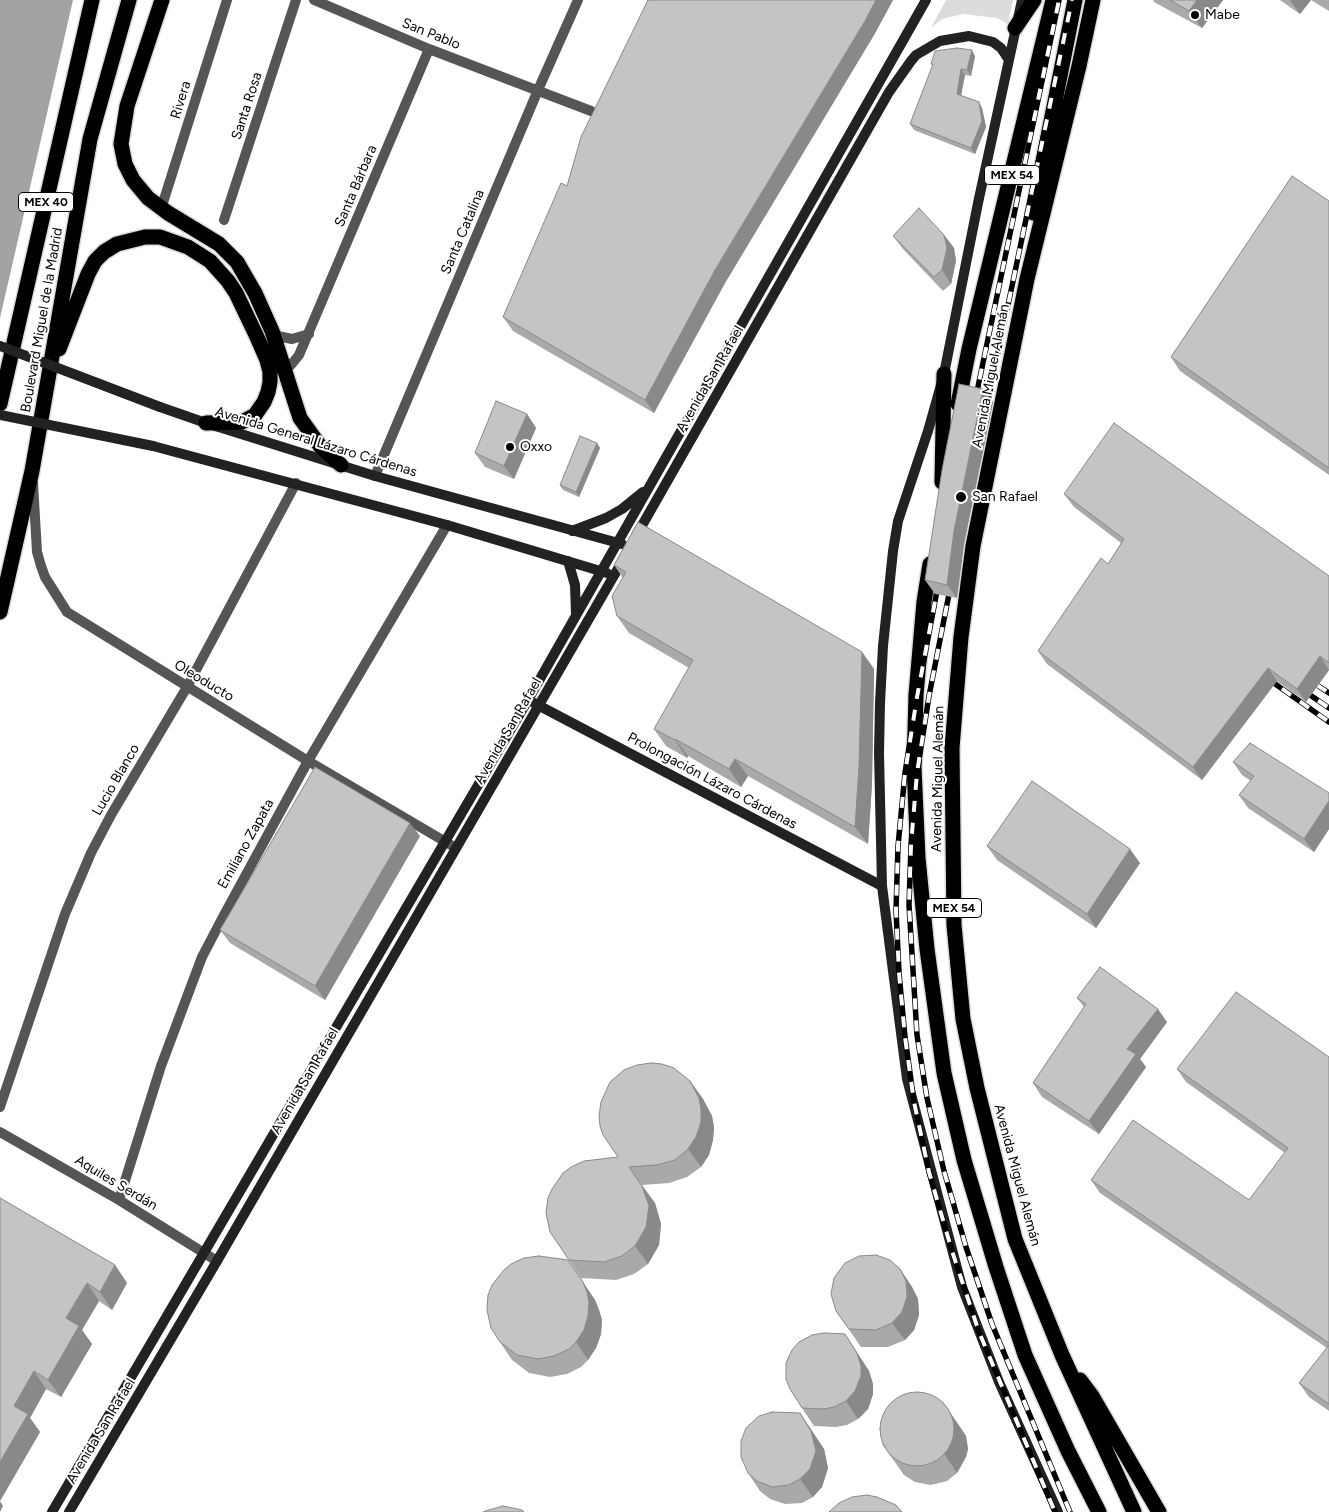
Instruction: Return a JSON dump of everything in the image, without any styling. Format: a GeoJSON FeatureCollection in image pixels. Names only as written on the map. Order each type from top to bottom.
{"type":"FeatureCollection","features":[{"type":"Feature","properties":{"kind":"highway","name":"Boulevard Miguel de la Madrid"},"geometry":{"type":"LineString","coordinates":[[0,404],[92,0]]}},
{"type":"Feature","properties":{"kind":"highway","name":"Boulevard Miguel de la Madrid"},"geometry":{"type":"LineString","coordinates":[[32,471],[90,140],[129,0]]}},
{"type":"Feature","properties":{"kind":"highway"},"geometry":{"type":"LineString","coordinates":[[162,0],[129,98],[121,144],[125,164],[133,180],[148,198],[161,209],[219,244],[237,262],[255,293],[272,332],[300,418],[320,446],[340,465]]}},
{"type":"Feature","properties":{"kind":"highway"},"geometry":{"type":"LineString","coordinates":[[1015,28],[1034,0]]}},
{"type":"Feature","properties":{"kind":"highway","name":"Avenida Miguel Alemán"},"geometry":{"type":"LineString","coordinates":[[940,500],[969,349],[1053,0]]}},
{"type":"Feature","properties":{"kind":"highway","name":"Avenida Miguel Alemán"},"geometry":{"type":"LineString","coordinates":[[1093,0],[1079,66],[1027,279],[974,546],[961,637],[952,748],[954,925],[963,1019],[994,1160],[1015,1239],[1062,1355],[1134,1512]]}},
{"type":"Feature","properties":{"kind":"highway"},"geometry":{"type":"LineString","coordinates":[[1027,279],[1028,246],[1032,221],[1072,4]]}},
{"type":"Feature","properties":{"kind":"highway"},"geometry":{"type":"LineString","coordinates":[[47,378],[88,274],[96,261],[104,252],[117,244],[146,237],[160,237],[174,241],[199,253],[219,269],[236,293],[267,360],[270,382],[264,402],[255,415],[242,422],[206,423]]}},
{"type":"Feature","properties":{"kind":"highway"},"geometry":{"type":"LineString","coordinates":[[942,482],[944,374]]}},
{"type":"Feature","properties":{"kind":"highway","name":"MEX 40"},"geometry":{"type":"LineString","coordinates":[[0,612],[32,471]]}},
{"type":"Feature","properties":{"kind":"highway","name":"Avenida Miguel Alemán"},"geometry":{"type":"LineString","coordinates":[[933,546],[924,602],[916,686],[914,768],[918,858],[926,940],[944,1073],[964,1160],[1025,1355],[1068,1451],[1099,1512]]}},
{"type":"Feature","properties":{"kind":"highway"},"geometry":{"type":"LineString","coordinates":[[1062,1355],[1092,1396],[1159,1512]]}},
{"type":"Feature","properties":{"kind":"street","name":"Rivera"},"geometry":{"type":"LineString","coordinates":[[161,209],[227,0]]}},
{"type":"Feature","properties":{"kind":"street","name":"Santa Rosa"},"geometry":{"type":"LineString","coordinates":[[224,220],[296,0]]}},
{"type":"Feature","properties":{"kind":"street","name":"San Pablo"},"geometry":{"type":"LineString","coordinates":[[314,0],[429,49],[590,111]]}},
{"type":"Feature","properties":{"kind":"street","name":"Santa Catalina"},"geometry":{"type":"LineString","coordinates":[[376,476],[538,90],[578,0]]}},
{"type":"Feature","properties":{"kind":"street","name":"Avenida San Rafael"},"geometry":{"type":"LineString","coordinates":[[52,1512],[528,700],[926,0]]}},
{"type":"Feature","properties":{"kind":"street"},"geometry":{"type":"LineString","coordinates":[[1022,0],[978,203],[944,374],[928,431],[898,521],[893,551],[883,646],[880,703],[879,753],[882,886],[907,1079],[962,1287],[999,1382],[1058,1512]]}},
{"type":"Feature","properties":{"kind":"street","name":"Avenida San Rafael"},"geometry":{"type":"LineString","coordinates":[[69,1512],[539,706],[889,92],[916,55],[940,40],[969,36],[993,42],[1001,48],[1009,60]]}},
{"type":"Feature","properties":{"kind":"street","name":"Santa Bárbara"},"geometry":{"type":"LineString","coordinates":[[285,368],[295,362],[309,334],[429,49]]}},
{"type":"Feature","properties":{"kind":"street"},"geometry":{"type":"LineString","coordinates":[[272,332],[278,336],[292,339],[309,334]]}},
{"type":"Feature","properties":{"kind":"street","name":"Avenida General Lázaro Cárdenas"},"geometry":{"type":"LineString","coordinates":[[0,346],[206,423],[376,476],[631,546]]}},
{"type":"Feature","properties":{"kind":"street"},"geometry":{"type":"LineString","coordinates":[[267,360],[285,368]]}},
{"type":"Feature","properties":{"kind":"street"},"geometry":{"type":"LineString","coordinates":[[0,415],[153,446],[296,483],[447,525],[614,575]]}},
{"type":"Feature","properties":{"kind":"street","name":"Oleoducto"},"geometry":{"type":"LineString","coordinates":[[32,471],[38,552],[41,566],[45,577],[67,612],[308,761],[456,848]]}},
{"type":"Feature","properties":{"kind":"street","name":"Lucio Blanco"},"geometry":{"type":"LineString","coordinates":[[0,1108],[65,914],[78,881],[111,816],[187,687],[296,483]]}},
{"type":"Feature","properties":{"kind":"street"},"geometry":{"type":"LineString","coordinates":[[572,531],[606,518],[622,509],[648,488]]}},
{"type":"Feature","properties":{"kind":"street","name":"Emiliano Zapata"},"geometry":{"type":"LineString","coordinates":[[119,1200],[161,1066],[202,957],[308,761],[447,525]]}},
{"type":"Feature","properties":{"kind":"street"},"geometry":{"type":"LineString","coordinates":[[568,561],[575,586],[576,615]]}},
{"type":"Feature","properties":{"kind":"street","name":"Prolongación Lázaro Cárdenas"},"geometry":{"type":"LineString","coordinates":[[528,700],[882,886]]}},
{"type":"Feature","properties":{"kind":"street","name":"Aquiles Serdán"},"geometry":{"type":"LineString","coordinates":[[0,1132],[119,1200],[217,1261]]}},
{"type":"Feature","properties":{"kind":"shaded area"},"geometry":{"type":"Polygon","coordinates":[[[0,0],[73,0],[0,318],[0,0]]]}},
{"type":"Feature","properties":{"kind":"shaded area"},"geometry":{"type":"Polygon","coordinates":[[[946,0],[1013,0],[1008,24],[997,18],[963,14],[942,19],[931,28],[946,0]]]}},
{"type":"Feature","properties":{"kind":"building"},"geometry":{"type":"Polygon","coordinates":[[[648,0],[876,0],[715,270],[645,400],[503,317],[561,183],[567,186],[581,137],[648,0]]]}},
{"type":"Feature","properties":{"kind":"building"},"geometry":{"type":"Polygon","coordinates":[[[1170,0],[1197,0],[1189,11],[1170,0]]]}},
{"type":"Feature","properties":{"kind":"building"},"geometry":{"type":"Polygon","coordinates":[[[957,48],[972,50],[967,70],[961,69],[957,94],[979,102],[982,121],[971,148],[910,124],[933,64],[931,64],[935,51],[957,48]]]}},
{"type":"Feature","properties":{"kind":"building"},"geometry":{"type":"Polygon","coordinates":[[[1292,176],[1329,201],[1329,468],[1171,357],[1292,176]]]}},
{"type":"Feature","properties":{"kind":"building"},"geometry":{"type":"Polygon","coordinates":[[[919,208],[944,235],[947,248],[942,270],[934,277],[893,236],[919,208]]]}},
{"type":"Feature","properties":{"kind":"building"},"geometry":{"type":"Polygon","coordinates":[[[959,384],[983,389],[954,531],[947,585],[925,580],[942,470],[959,384]]]}},
{"type":"Feature","properties":{"kind":"building"},"geometry":{"type":"Polygon","coordinates":[[[496,401],[527,414],[504,466],[475,453],[496,401]]]}},
{"type":"Feature","properties":{"kind":"building"},"geometry":{"type":"Polygon","coordinates":[[[1114,423],[1329,576],[1329,663],[1320,656],[1297,689],[1268,668],[1193,767],[1038,651],[1101,558],[1108,564],[1124,539],[1064,494],[1114,423]]]}},
{"type":"Feature","properties":{"kind":"building"},"geometry":{"type":"Polygon","coordinates":[[[580,436],[597,443],[576,492],[560,485],[580,436]]]}},
{"type":"Feature","properties":{"kind":"building"},"geometry":{"type":"Polygon","coordinates":[[[638,522],[862,652],[859,766],[855,827],[735,759],[729,769],[654,729],[693,660],[617,616],[612,596],[626,572],[614,565],[638,522]]]}},
{"type":"Feature","properties":{"kind":"building"},"geometry":{"type":"Polygon","coordinates":[[[1250,743],[1329,793],[1329,801],[1304,839],[1239,795],[1254,776],[1233,762],[1250,743]]]}},
{"type":"Feature","properties":{"kind":"building"},"geometry":{"type":"Polygon","coordinates":[[[315,767],[410,823],[315,986],[220,930],[315,767]]]}},
{"type":"Feature","properties":{"kind":"building"},"geometry":{"type":"Polygon","coordinates":[[[1032,781],[1130,849],[1087,914],[987,846],[1032,781]]]}},
{"type":"Feature","properties":{"kind":"building"},"geometry":{"type":"Polygon","coordinates":[[[1100,967],[1158,1009],[1127,1049],[1136,1054],[1089,1121],[1033,1083],[1086,1004],[1077,998],[1100,967]]]}},
{"type":"Feature","properties":{"kind":"building"},"geometry":{"type":"Polygon","coordinates":[[[1236,992],[1329,1057],[1329,1343],[1091,1180],[1133,1120],[1249,1200],[1288,1148],[1177,1069],[1236,992]]]}},
{"type":"Feature","properties":{"kind":"building"},"geometry":{"type":"Polygon","coordinates":[[[651,1063],[674,1068],[690,1081],[699,1098],[701,1109],[701,1122],[696,1137],[688,1149],[675,1160],[657,1165],[629,1167],[642,1186],[649,1206],[646,1227],[635,1246],[622,1256],[604,1262],[569,1260],[550,1232],[546,1213],[548,1198],[563,1173],[571,1167],[584,1161],[618,1157],[603,1135],[600,1126],[601,1102],[610,1082],[624,1070],[637,1065],[651,1063]]]}},
{"type":"Feature","properties":{"kind":"building"},"geometry":{"type":"Polygon","coordinates":[[[0,1198],[115,1265],[100,1292],[87,1283],[66,1318],[79,1326],[48,1380],[34,1371],[14,1406],[28,1414],[0,1462],[0,1198]]]}},
{"type":"Feature","properties":{"kind":"building"},"geometry":{"type":"Polygon","coordinates":[[[876,1255],[890,1260],[900,1269],[906,1281],[907,1297],[902,1312],[892,1323],[876,1330],[849,1329],[836,1311],[831,1294],[834,1278],[845,1263],[859,1256],[876,1255]]]}},
{"type":"Feature","properties":{"kind":"building"},"geometry":{"type":"Polygon","coordinates":[[[539,1256],[568,1260],[583,1282],[589,1302],[584,1330],[576,1342],[569,1349],[554,1356],[538,1359],[517,1355],[500,1342],[491,1328],[487,1310],[488,1295],[492,1285],[504,1270],[511,1264],[524,1258],[539,1256]]]}},
{"type":"Feature","properties":{"kind":"building"},"geometry":{"type":"Polygon","coordinates":[[[824,1333],[845,1334],[857,1353],[861,1366],[861,1376],[855,1391],[846,1401],[834,1407],[824,1409],[802,1408],[786,1379],[786,1363],[792,1350],[799,1342],[812,1335],[824,1333]]]}},
{"type":"Feature","properties":{"kind":"building"},"geometry":{"type":"Polygon","coordinates":[[[1329,1345],[1329,1404],[1299,1383],[1329,1345]]]}},
{"type":"Feature","properties":{"kind":"building"},"geometry":{"type":"Polygon","coordinates":[[[910,1392],[924,1392],[938,1398],[948,1408],[954,1422],[952,1443],[938,1460],[924,1466],[910,1466],[896,1460],[886,1450],[880,1436],[880,1422],[886,1408],[896,1398],[910,1392]]]}},
{"type":"Feature","properties":{"kind":"building"},"geometry":{"type":"Polygon","coordinates":[[[772,1412],[800,1413],[811,1431],[816,1451],[810,1469],[800,1479],[789,1485],[772,1487],[757,1481],[748,1473],[741,1457],[741,1441],[746,1428],[759,1416],[772,1412]]]}},
{"type":"Feature","properties":{"kind":"building"},"geometry":{"type":"Polygon","coordinates":[[[867,1495],[896,1505],[902,1512],[829,1512],[839,1503],[852,1497],[867,1495]]]}},
{"type":"Feature","properties":{"kind":"building"},"geometry":{"type":"Polygon","coordinates":[[[503,1506],[522,1510],[524,1512],[483,1512],[503,1506]]]}},
{"type":"Feature","properties":{"kind":"railway"},"geometry":{"type":"LineString","coordinates":[[975,401],[1059,0]]}},
{"type":"Feature","properties":{"kind":"railway"},"geometry":{"type":"LineString","coordinates":[[986,410],[1072,0]]}},
{"type":"Feature","properties":{"kind":"railway"},"geometry":{"type":"LineString","coordinates":[[939,580],[905,773],[898,846],[896,910],[905,1037],[914,1102],[929,1172],[952,1251],[979,1332],[1055,1512]]}},
{"type":"Feature","properties":{"kind":"railway"},"geometry":{"type":"LineString","coordinates":[[951,584],[929,696],[917,773],[911,845],[909,905],[917,1035],[927,1098],[944,1171],[966,1247],[992,1324],[1070,1512]]}},
{"type":"Feature","properties":{"kind":"railway"},"geometry":{"type":"LineString","coordinates":[[1264,676],[1329,722]]}},
{"type":"Feature","properties":{"kind":"railway"},"geometry":{"type":"LineString","coordinates":[[1317,685],[1329,693]]}},
{"type":"Feature","properties":{"kind":"railway"},"geometry":{"type":"LineString","coordinates":[[1300,688],[1329,708]]}},
{"type":"Feature","properties":{"kind":"place","name":"Mabe"},"geometry":{"type":"Point","coordinates":[1195,15]}},
{"type":"Feature","properties":{"kind":"place","name":"Oxxo"},"geometry":{"type":"Point","coordinates":[510,447]}},
{"type":"Feature","properties":{"kind":"place","name":"San Rafael"},"geometry":{"type":"Point","coordinates":[961,497]}}]}
